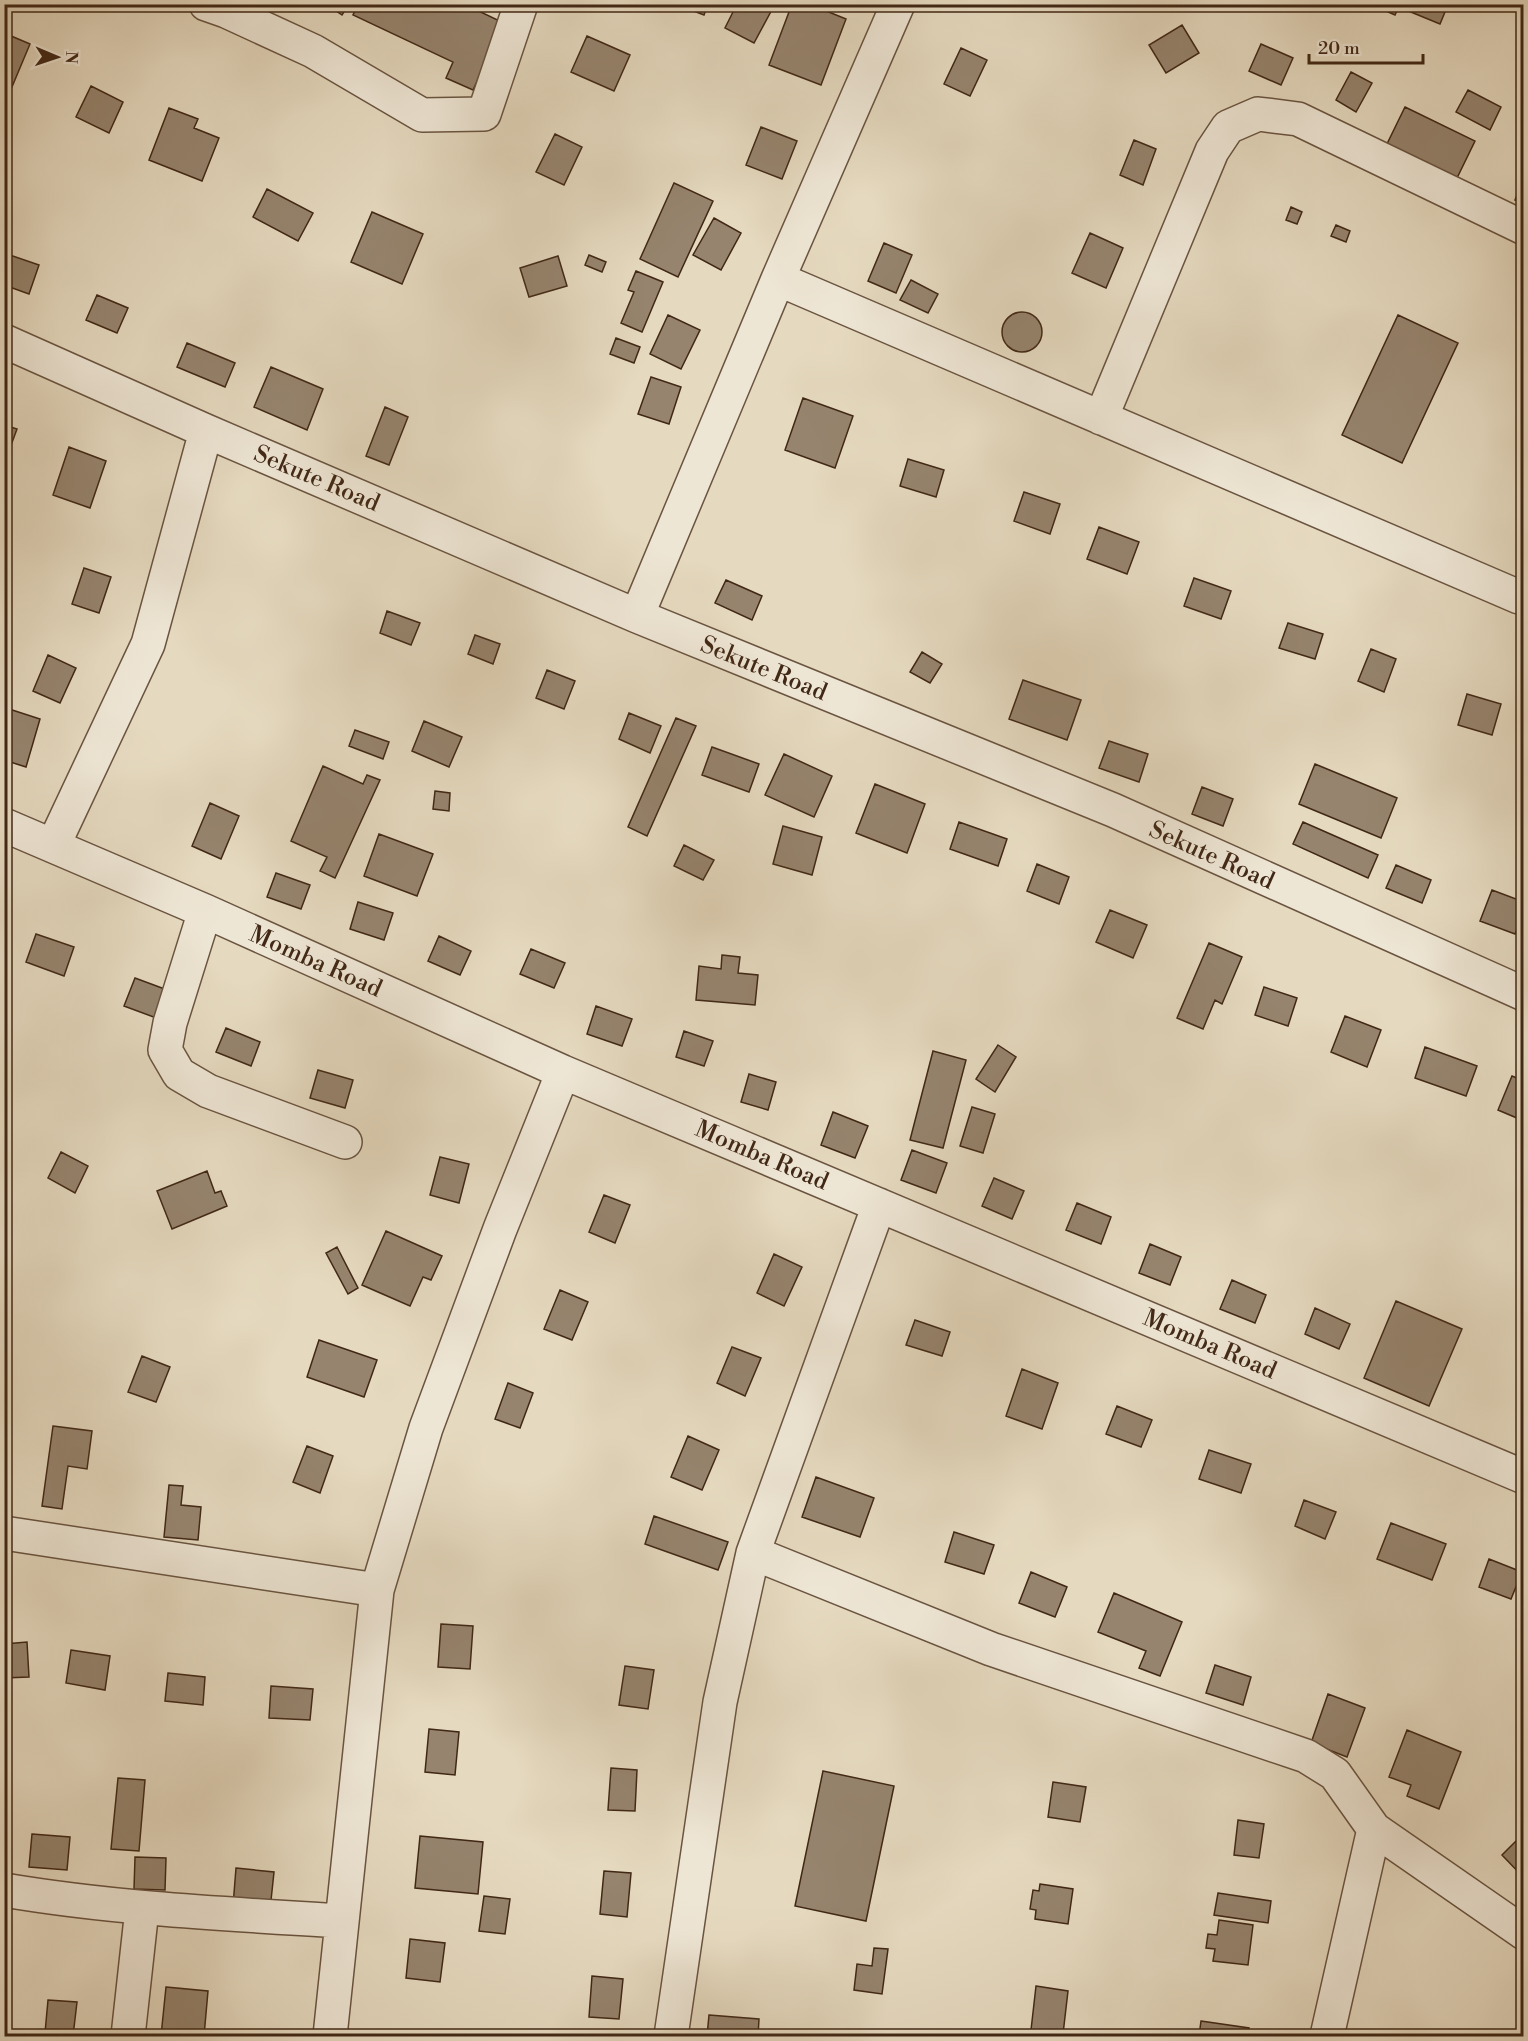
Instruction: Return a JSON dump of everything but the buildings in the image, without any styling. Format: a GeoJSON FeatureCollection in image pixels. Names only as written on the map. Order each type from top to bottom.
{"type":"FeatureCollection","features":[{"type":"Feature","properties":{"kind":"street"},"geometry":{"type":"LineString","coordinates":[[206,4],[313,51],[422,115],[484,114],[521,4]]}},
{"type":"Feature","properties":{"kind":"street"},"geometry":{"type":"LineString","coordinates":[[637,616],[778,279],[898,4]]}},
{"type":"Feature","properties":{"kind":"street"},"geometry":{"type":"LineString","coordinates":[[1101,418],[1212,151],[1228,127],[1258,114],[1298,119],[1524,228]]}},
{"type":"Feature","properties":{"kind":"street"},"geometry":{"type":"LineString","coordinates":[[778,279],[1524,597]]}},
{"type":"Feature","properties":{"kind":"street","name":"Sekute Road"},"geometry":{"type":"LineString","coordinates":[[4,341],[637,616],[1113,810],[1524,994]]}},
{"type":"Feature","properties":{"kind":"street"},"geometry":{"type":"LineString","coordinates":[[53,846],[148,645],[206,430]]}},
{"type":"Feature","properties":{"kind":"street","name":"Momba Road"},"geometry":{"type":"LineString","coordinates":[[4,825],[205,911],[563,1072],[1524,1477]]}},
{"type":"Feature","properties":{"kind":"street"},"geometry":{"type":"LineString","coordinates":[[205,911],[170,1023],[165,1050],[178,1074],[208,1091],[345,1142]]}},
{"type":"Feature","properties":{"kind":"street"},"geometry":{"type":"LineString","coordinates":[[330,2037],[377,1590],[426,1428],[500,1229],[563,1072]]}},
{"type":"Feature","properties":{"kind":"street"},"geometry":{"type":"LineString","coordinates":[[671,2037],[720,1702],[753,1553],[879,1204]]}},
{"type":"Feature","properties":{"kind":"street"},"geometry":{"type":"LineString","coordinates":[[4,1533],[377,1590]]}},
{"type":"Feature","properties":{"kind":"street"},"geometry":{"type":"LineString","coordinates":[[753,1553],[991,1649],[1306,1756],[1335,1774],[1374,1829],[1524,1933]]}},
{"type":"Feature","properties":{"kind":"street"},"geometry":{"type":"LineString","coordinates":[[1327,2037],[1374,1829]]}},
{"type":"Feature","properties":{"kind":"street"},"geometry":{"type":"LineString","coordinates":[[4,1890],[63,1900],[142,1909],[342,1921]]}},
{"type":"Feature","properties":{"kind":"street"},"geometry":{"type":"LineString","coordinates":[[128,2037],[142,1909]]}}]}
